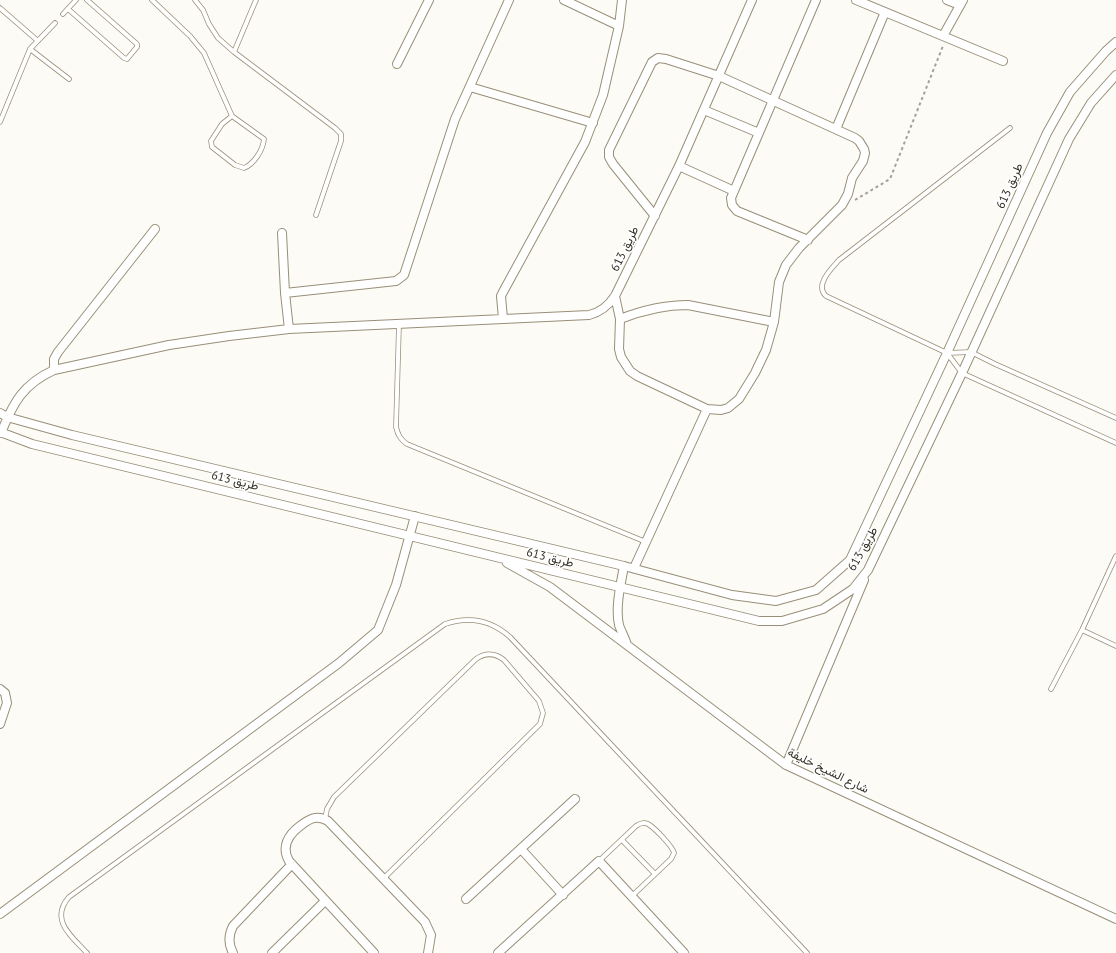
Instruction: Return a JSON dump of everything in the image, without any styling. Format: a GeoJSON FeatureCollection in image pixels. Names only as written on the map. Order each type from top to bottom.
{"type":"FeatureCollection","features":[{"type":"Feature","properties":{"kind":"street"},"geometry":{"type":"LineString","coordinates":[[397,64],[429,0]]}},
{"type":"Feature","properties":{"kind":"street"},"geometry":{"type":"LineString","coordinates":[[285,293],[396,281],[404,276],[455,120],[509,0]]}},
{"type":"Feature","properties":{"kind":"street"},"geometry":{"type":"LineString","coordinates":[[564,0],[619,26]]}},
{"type":"Feature","properties":{"kind":"street"},"geometry":{"type":"LineString","coordinates":[[503,319],[501,296],[586,142],[603,95],[619,26],[622,0]]}},
{"type":"Feature","properties":{"kind":"street","name":"طريق 613"},"geometry":{"type":"LineString","coordinates":[[752,0],[679,166],[616,296],[606,307],[589,315],[289,329],[168,345],[54,370],[36,380],[25,389],[4,415],[1,432],[32,444],[760,621],[782,621],[823,609],[853,589],[868,570],[962,373],[1069,139],[1091,103],[1116,75]]}},
{"type":"Feature","properties":{"kind":"street"},"geometry":{"type":"LineString","coordinates":[[808,240],[737,211],[731,202],[734,191],[816,0]]}},
{"type":"Feature","properties":{"kind":"street"},"geometry":{"type":"LineString","coordinates":[[856,0],[1003,61]]}},
{"type":"Feature","properties":{"kind":"street"},"geometry":{"type":"LineString","coordinates":[[945,37],[961,3],[947,0]]}},
{"type":"Feature","properties":{"kind":"street"},"geometry":{"type":"LineString","coordinates":[[836,130],[885,12]]}},
{"type":"Feature","properties":{"kind":"street","name":"طريق 613"},"geometry":{"type":"LineString","coordinates":[[4,415],[72,435],[634,568],[732,595],[776,601],[816,590],[850,560],[1047,134],[1070,92],[1106,51],[1116,42]]}},
{"type":"Feature","properties":{"kind":"street"},"geometry":{"type":"LineString","coordinates":[[616,296],[620,318],[619,349],[621,357],[630,371],[637,376],[707,409],[714,411],[728,408],[739,399],[761,362],[774,322],[777,291],[782,274],[792,256],[838,211],[845,199],[852,178],[863,161],[865,153],[864,148],[859,141],[719,76],[666,59],[658,58],[652,62],[609,150],[609,157],[613,164],[655,216]]}},
{"type":"Feature","properties":{"kind":"street"},"geometry":{"type":"LineString","coordinates":[[470,86],[592,123]]}},
{"type":"Feature","properties":{"kind":"street"},"geometry":{"type":"LineString","coordinates":[[704,110],[759,133]]}},
{"type":"Feature","properties":{"kind":"street"},"geometry":{"type":"LineString","coordinates":[[679,166],[734,191]]}},
{"type":"Feature","properties":{"kind":"street"},"geometry":{"type":"LineString","coordinates":[[54,370],[54,359],[58,352],[155,229]]}},
{"type":"Feature","properties":{"kind":"street"},"geometry":{"type":"LineString","coordinates":[[282,233],[285,293],[289,329]]}},
{"type":"Feature","properties":{"kind":"street"},"geometry":{"type":"LineString","coordinates":[[620,318],[648,309],[688,305],[774,322]]}},
{"type":"Feature","properties":{"kind":"street"},"geometry":{"type":"LineString","coordinates":[[634,568],[707,409]]}},
{"type":"Feature","properties":{"kind":"street"},"geometry":{"type":"LineString","coordinates":[[0,914],[339,663],[378,630],[396,585],[415,516]]}},
{"type":"Feature","properties":{"kind":"street","name":"شارع الشيخ خليفة"},"geometry":{"type":"LineString","coordinates":[[498,558],[550,588],[786,766],[1116,919]]}},
{"type":"Feature","properties":{"kind":"street"},"geometry":{"type":"LineString","coordinates":[[624,566],[620,587],[618,617],[619,624],[628,646]]}},
{"type":"Feature","properties":{"kind":"street"},"geometry":{"type":"LineString","coordinates":[[786,766],[868,570]]}},
{"type":"Feature","properties":{"kind":"street"},"geometry":{"type":"LineString","coordinates":[[0,689],[5,693],[7,703],[0,724]]}},
{"type":"Feature","properties":{"kind":"street"},"geometry":{"type":"LineString","coordinates":[[466,899],[575,800]]}},
{"type":"Feature","properties":{"kind":"street"},"geometry":{"type":"LineString","coordinates":[[374,953],[325,901],[286,856],[288,838],[310,818],[318,817],[325,819],[428,925],[431,940],[428,953]]}},
{"type":"Feature","properties":{"kind":"street"},"geometry":{"type":"LineString","coordinates":[[521,849],[563,895]]}},
{"type":"Feature","properties":{"kind":"street"},"geometry":{"type":"LineString","coordinates":[[498,953],[599,861],[684,953]]}},
{"type":"Feature","properties":{"kind":"street"},"geometry":{"type":"LineString","coordinates":[[233,953],[230,948],[229,937],[233,926],[292,864]]}},
{"type":"Feature","properties":{"kind":"street"},"geometry":{"type":"LineString","coordinates":[[272,953],[325,901]]}},
{"type":"Feature","properties":{"kind":"lane"},"geometry":{"type":"LineString","coordinates":[[63,14],[76,0]]}},
{"type":"Feature","properties":{"kind":"lane"},"geometry":{"type":"LineString","coordinates":[[68,9],[124,58],[127,58],[137,47],[137,44],[86,0]]}},
{"type":"Feature","properties":{"kind":"lane"},"geometry":{"type":"LineString","coordinates":[[152,0],[204,53],[232,116],[264,139],[263,146],[250,165],[244,168],[235,165],[212,147],[211,141],[222,124],[232,116]]}},
{"type":"Feature","properties":{"kind":"lane"},"geometry":{"type":"LineString","coordinates":[[195,0],[203,10],[209,24],[218,38],[341,134],[341,142],[316,215]]}},
{"type":"Feature","properties":{"kind":"lane"},"geometry":{"type":"LineString","coordinates":[[234,52],[256,0]]}},
{"type":"Feature","properties":{"kind":"lane"},"geometry":{"type":"LineString","coordinates":[[0,8],[38,41]]}},
{"type":"Feature","properties":{"kind":"lane"},"geometry":{"type":"LineString","coordinates":[[0,122],[30,49],[55,23]]}},
{"type":"Feature","properties":{"kind":"lane"},"geometry":{"type":"LineString","coordinates":[[30,49],[69,79]]}},
{"type":"Feature","properties":{"kind":"lane"},"geometry":{"type":"LineString","coordinates":[[1010,128],[839,260],[826,275],[822,286],[822,291],[826,296],[947,353],[971,352],[1116,418]]}},
{"type":"Feature","properties":{"kind":"lane"},"geometry":{"type":"LineString","coordinates":[[399,324],[396,427],[399,437],[403,441],[407,444],[646,542]]}},
{"type":"Feature","properties":{"kind":"lane"},"geometry":{"type":"LineString","coordinates":[[947,353],[962,373],[1116,443]]}},
{"type":"Feature","properties":{"kind":"lane"},"geometry":{"type":"LineString","coordinates":[[1051,689],[1082,630],[1116,556]]}},
{"type":"Feature","properties":{"kind":"lane"},"geometry":{"type":"LineString","coordinates":[[87,953],[63,926],[61,915],[62,910],[69,897],[446,624],[458,620],[471,620],[488,623],[504,631],[807,953]]}},
{"type":"Feature","properties":{"kind":"lane"},"geometry":{"type":"LineString","coordinates":[[1082,630],[1116,646]]}},
{"type":"Feature","properties":{"kind":"lane"},"geometry":{"type":"LineString","coordinates":[[325,819],[327,809],[334,796],[476,659],[485,654],[489,654],[500,657],[504,660],[539,701],[543,713],[540,724],[384,878]]}},
{"type":"Feature","properties":{"kind":"lane"},"geometry":{"type":"LineString","coordinates":[[599,861],[639,824],[645,823],[651,826],[672,847],[674,853],[673,856],[632,896]]}},
{"type":"Feature","properties":{"kind":"lane"},"geometry":{"type":"LineString","coordinates":[[622,840],[655,874]]}},
{"type":"Feature","properties":{"kind":"path"},"geometry":{"type":"LineString","coordinates":[[845,199],[852,202],[890,178],[945,37]]}}]}
